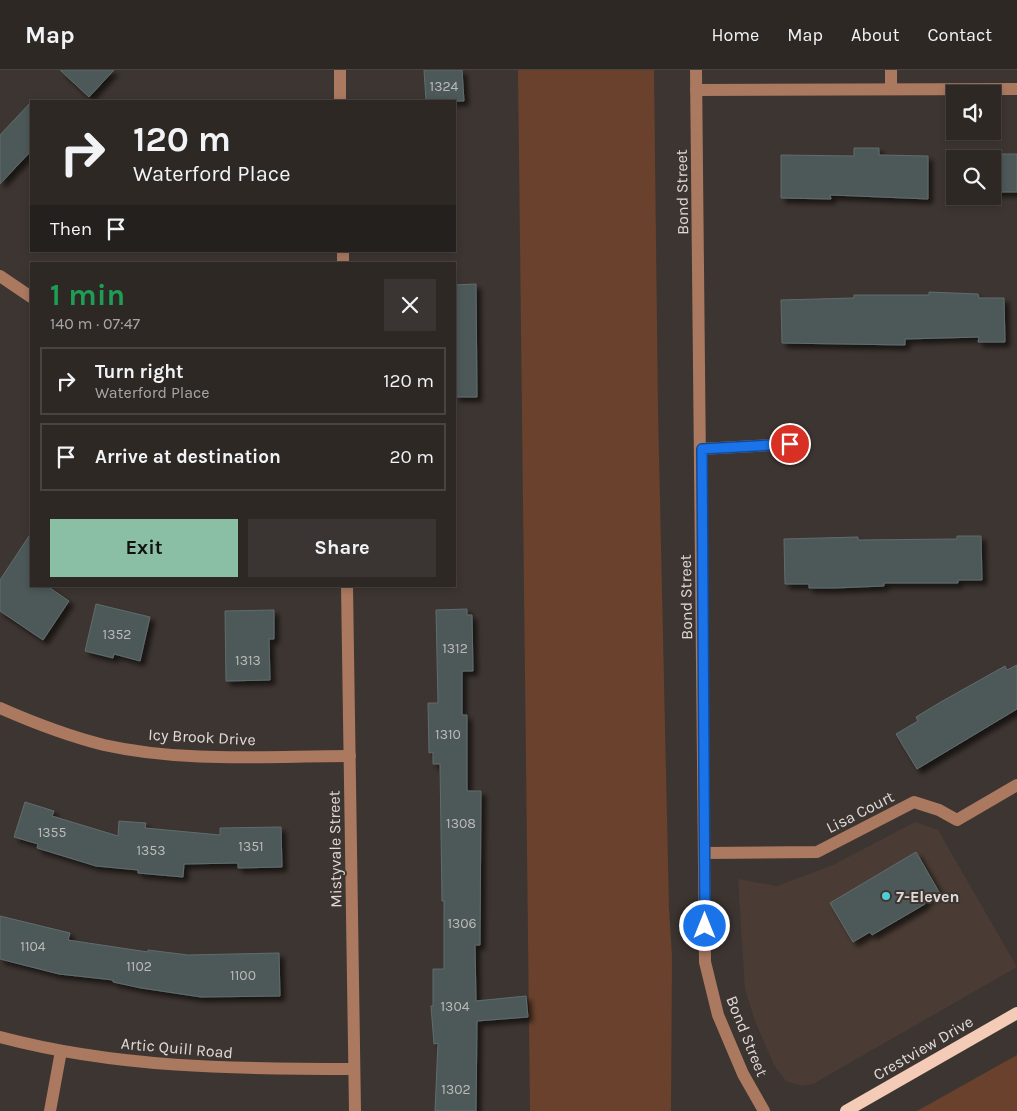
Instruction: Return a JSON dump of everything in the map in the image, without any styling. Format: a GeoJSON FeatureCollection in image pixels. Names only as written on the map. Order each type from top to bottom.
{"type":"FeatureCollection","features":[{"type":"Feature","properties":{"kind":"main road","name":"Crestview Drive"},"geometry":{"type":"LineString","coordinates":[[846,1111],[1017,1013]]}},
{"type":"Feature","properties":{"kind":"street"},"geometry":{"type":"LineString","coordinates":[[340,70],[340,100]]}},
{"type":"Feature","properties":{"kind":"street","name":"Bond Street"},"geometry":{"type":"LineString","coordinates":[[696,70],[702,449],[705,962],[718,1016],[743,1074],[764,1111]]}},
{"type":"Feature","properties":{"kind":"street"},"geometry":{"type":"LineString","coordinates":[[891,70],[892,88]]}},
{"type":"Feature","properties":{"kind":"street"},"geometry":{"type":"LineString","coordinates":[[696,90],[1017,89]]}},
{"type":"Feature","properties":{"kind":"street"},"geometry":{"type":"LineString","coordinates":[[0,276],[30,296]]}},
{"type":"Feature","properties":{"kind":"street"},"geometry":{"type":"LineString","coordinates":[[702,449],[790,444]]}},
{"type":"Feature","properties":{"kind":"street","name":"Mistyvale Street"},"geometry":{"type":"LineString","coordinates":[[347,587],[355,1111]]}},
{"type":"Feature","properties":{"kind":"street","name":"Icy Brook Drive"},"geometry":{"type":"LineString","coordinates":[[0,708],[51,730],[86,740],[160,754],[195,756],[350,756]]}},
{"type":"Feature","properties":{"kind":"street","name":"Lisa Court"},"geometry":{"type":"LineString","coordinates":[[705,853],[817,852],[914,802],[939,810],[957,820],[1017,785]]}},
{"type":"Feature","properties":{"kind":"street","name":"Artic Quill Road"},"geometry":{"type":"LineString","coordinates":[[0,1037],[61,1051],[118,1060],[224,1069],[354,1069]]}},
{"type":"Feature","properties":{"kind":"street"},"geometry":{"type":"LineString","coordinates":[[50,1111],[61,1051]]}},
{"type":"Feature","properties":{"kind":"shaded area"},"geometry":{"type":"Polygon","coordinates":[[[518,70],[654,70],[658,410],[669,908],[672,956],[671,1111],[530,1111],[518,70]]]}},
{"type":"Feature","properties":{"kind":"shaded area"},"geometry":{"type":"Polygon","coordinates":[[[915,822],[938,830],[1017,967],[813,1084],[802,1086],[786,1081],[774,1065],[755,1021],[745,989],[738,879],[777,886],[833,865],[915,822]]]}},
{"type":"Feature","properties":{"kind":"shaded area"},"geometry":{"type":"Polygon","coordinates":[[[1017,1055],[1017,1111],[917,1111],[1017,1055]]]}},
{"type":"Feature","properties":{"kind":"building"},"geometry":{"type":"Polygon","coordinates":[[[60,70],[114,70],[89,97],[60,70]]]}},
{"type":"Feature","properties":{"kind":"building"},"geometry":{"type":"Polygon","coordinates":[[[424,70],[462,70],[464,101],[426,100],[424,70]]]}},
{"type":"Feature","properties":{"kind":"building"},"geometry":{"type":"Polygon","coordinates":[[[30,103],[30,152],[0,184],[0,135],[30,103]]]}},
{"type":"Feature","properties":{"kind":"building"},"geometry":{"type":"Polygon","coordinates":[[[854,148],[879,148],[879,155],[928,156],[928,199],[830,195],[831,199],[781,198],[781,155],[854,156],[854,148]]]}},
{"type":"Feature","properties":{"kind":"building"},"geometry":{"type":"Polygon","coordinates":[[[1001,154],[1017,154],[1017,192],[1001,192],[1001,154]]]}},
{"type":"Feature","properties":{"kind":"building"},"geometry":{"type":"Polygon","coordinates":[[[476,284],[477,397],[456,397],[456,285],[476,284]]]}},
{"type":"Feature","properties":{"kind":"building"},"geometry":{"type":"Polygon","coordinates":[[[929,292],[978,294],[979,298],[1004,298],[1005,342],[978,342],[979,337],[905,339],[905,345],[782,343],[781,300],[854,298],[854,295],[929,295],[929,292]]]}},
{"type":"Feature","properties":{"kind":"building"},"geometry":{"type":"Polygon","coordinates":[[[30,535],[30,587],[48,587],[69,601],[43,640],[0,611],[0,580],[30,535]]]}},
{"type":"Feature","properties":{"kind":"building"},"geometry":{"type":"Polygon","coordinates":[[[957,536],[981,536],[982,580],[958,580],[958,583],[884,583],[884,586],[835,588],[809,588],[809,584],[785,584],[784,539],[858,537],[858,540],[957,539],[957,536]]]}},
{"type":"Feature","properties":{"kind":"building"},"geometry":{"type":"Polygon","coordinates":[[[96,604],[150,617],[140,661],[114,654],[113,658],[85,651],[96,604]]]}},
{"type":"Feature","properties":{"kind":"building"},"geometry":{"type":"Polygon","coordinates":[[[467,609],[467,615],[472,615],[473,671],[462,671],[462,715],[467,715],[467,791],[481,791],[480,945],[475,945],[476,1001],[526,996],[528,1017],[477,1021],[476,1111],[435,1111],[438,1043],[434,1044],[431,1006],[433,1006],[433,969],[444,969],[444,901],[442,901],[440,764],[433,764],[433,752],[429,753],[428,703],[438,703],[436,610],[467,609]]]}},
{"type":"Feature","properties":{"kind":"building"},"geometry":{"type":"Polygon","coordinates":[[[274,610],[274,639],[269,639],[270,680],[226,681],[225,611],[274,610]]]}},
{"type":"Feature","properties":{"kind":"building"},"geometry":{"type":"Polygon","coordinates":[[[1017,665],[1017,709],[917,769],[896,734],[918,721],[916,717],[939,703],[1005,666],[1007,670],[1017,665]]]}},
{"type":"Feature","properties":{"kind":"building"},"geometry":{"type":"Polygon","coordinates":[[[25,802],[54,811],[52,816],[118,836],[119,821],[146,823],[145,828],[220,835],[220,828],[281,827],[282,867],[238,868],[238,863],[184,864],[183,877],[138,873],[138,870],[96,866],[37,848],[38,844],[14,837],[25,802]]]}},
{"type":"Feature","properties":{"kind":"building","name":"7-Eleven"},"geometry":{"type":"Polygon","coordinates":[[[916,852],[939,892],[924,901],[925,904],[872,935],[870,932],[853,942],[830,903],[916,852]]]}},
{"type":"Feature","properties":{"kind":"building"},"geometry":{"type":"Polygon","coordinates":[[[0,916],[70,933],[68,940],[148,952],[148,950],[188,955],[279,953],[280,996],[201,997],[141,988],[113,982],[113,980],[59,974],[0,959],[0,916]]]}},
{"type":"Feature","properties":{"kind":"place","name":"7-Eleven"},"geometry":{"type":"Point","coordinates":[886,896]}},
{"type":"Feature","properties":{"kind":"route"},"geometry":{"type":"LineString","coordinates":[[705,926],[702,449],[790,444]]}}]}
